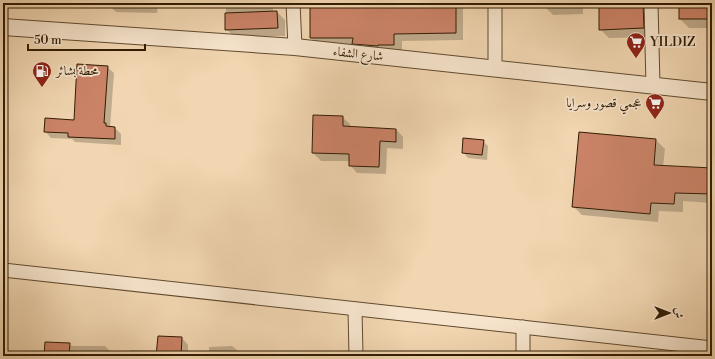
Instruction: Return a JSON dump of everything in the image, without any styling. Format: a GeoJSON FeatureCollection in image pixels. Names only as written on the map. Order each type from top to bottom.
{"type":"FeatureCollection","features":[{"type":"Feature","properties":{"kind":"street"},"geometry":{"type":"LineString","coordinates":[[293,3],[295,48]]}},
{"type":"Feature","properties":{"kind":"street"},"geometry":{"type":"LineString","coordinates":[[495,3],[495,69]]}},
{"type":"Feature","properties":{"kind":"street"},"geometry":{"type":"LineString","coordinates":[[651,3],[654,86]]}},
{"type":"Feature","properties":{"kind":"street","name":"شارع الشفاء"},"geometry":{"type":"LineString","coordinates":[[3,27],[295,48],[712,92]]}},
{"type":"Feature","properties":{"kind":"street"},"geometry":{"type":"LineString","coordinates":[[3,270],[523,327],[686,350],[712,348]]}},
{"type":"Feature","properties":{"kind":"street"},"geometry":{"type":"LineString","coordinates":[[355,309],[356,356]]}},
{"type":"Feature","properties":{"kind":"street"},"geometry":{"type":"LineString","coordinates":[[523,327],[523,356]]}},
{"type":"Feature","properties":{"kind":"building"},"geometry":{"type":"Polygon","coordinates":[[[310,3],[456,3],[456,33],[394,34],[394,45],[378,46],[352,44],[353,38],[310,38],[310,3]]]}},
{"type":"Feature","properties":{"kind":"building"},"geometry":{"type":"Polygon","coordinates":[[[599,3],[643,3],[644,28],[599,30],[599,3]]]}},
{"type":"Feature","properties":{"kind":"building"},"geometry":{"type":"Polygon","coordinates":[[[679,3],[712,3],[712,19],[679,19],[679,3]]]}},
{"type":"Feature","properties":{"kind":"building"},"geometry":{"type":"Polygon","coordinates":[[[277,11],[278,28],[225,30],[225,13],[277,11]]]}},
{"type":"Feature","properties":{"kind":"building"},"geometry":{"type":"Polygon","coordinates":[[[77,64],[108,66],[104,123],[106,123],[106,126],[115,127],[115,139],[68,137],[68,133],[44,132],[45,118],[74,120],[77,64]]]}},
{"type":"Feature","properties":{"kind":"building"},"geometry":{"type":"Polygon","coordinates":[[[313,115],[343,116],[343,126],[396,129],[396,142],[380,141],[379,167],[349,166],[349,154],[312,153],[313,115]]]}},
{"type":"Feature","properties":{"kind":"building"},"geometry":{"type":"Polygon","coordinates":[[[579,132],[656,139],[654,165],[712,168],[712,194],[675,193],[674,204],[651,203],[650,214],[572,207],[579,132]]]}},
{"type":"Feature","properties":{"kind":"building"},"geometry":{"type":"Polygon","coordinates":[[[463,138],[484,140],[482,155],[462,153],[463,138]]]}},
{"type":"Feature","properties":{"kind":"building"},"geometry":{"type":"Polygon","coordinates":[[[158,336],[182,337],[181,356],[156,356],[158,336]]]}},
{"type":"Feature","properties":{"kind":"building"},"geometry":{"type":"Polygon","coordinates":[[[45,342],[70,343],[69,356],[44,356],[45,342]]]}},
{"type":"Feature","properties":{"kind":"place","name":"YILDIZ"},"geometry":{"type":"Point","coordinates":[636,59]}},
{"type":"Feature","properties":{"kind":"place","name":"محطة بشائر"},"geometry":{"type":"Point","coordinates":[42,88]}},
{"type":"Feature","properties":{"kind":"place","name":"عجمي قصور وسرايا"},"geometry":{"type":"Point","coordinates":[655,120]}}]}
